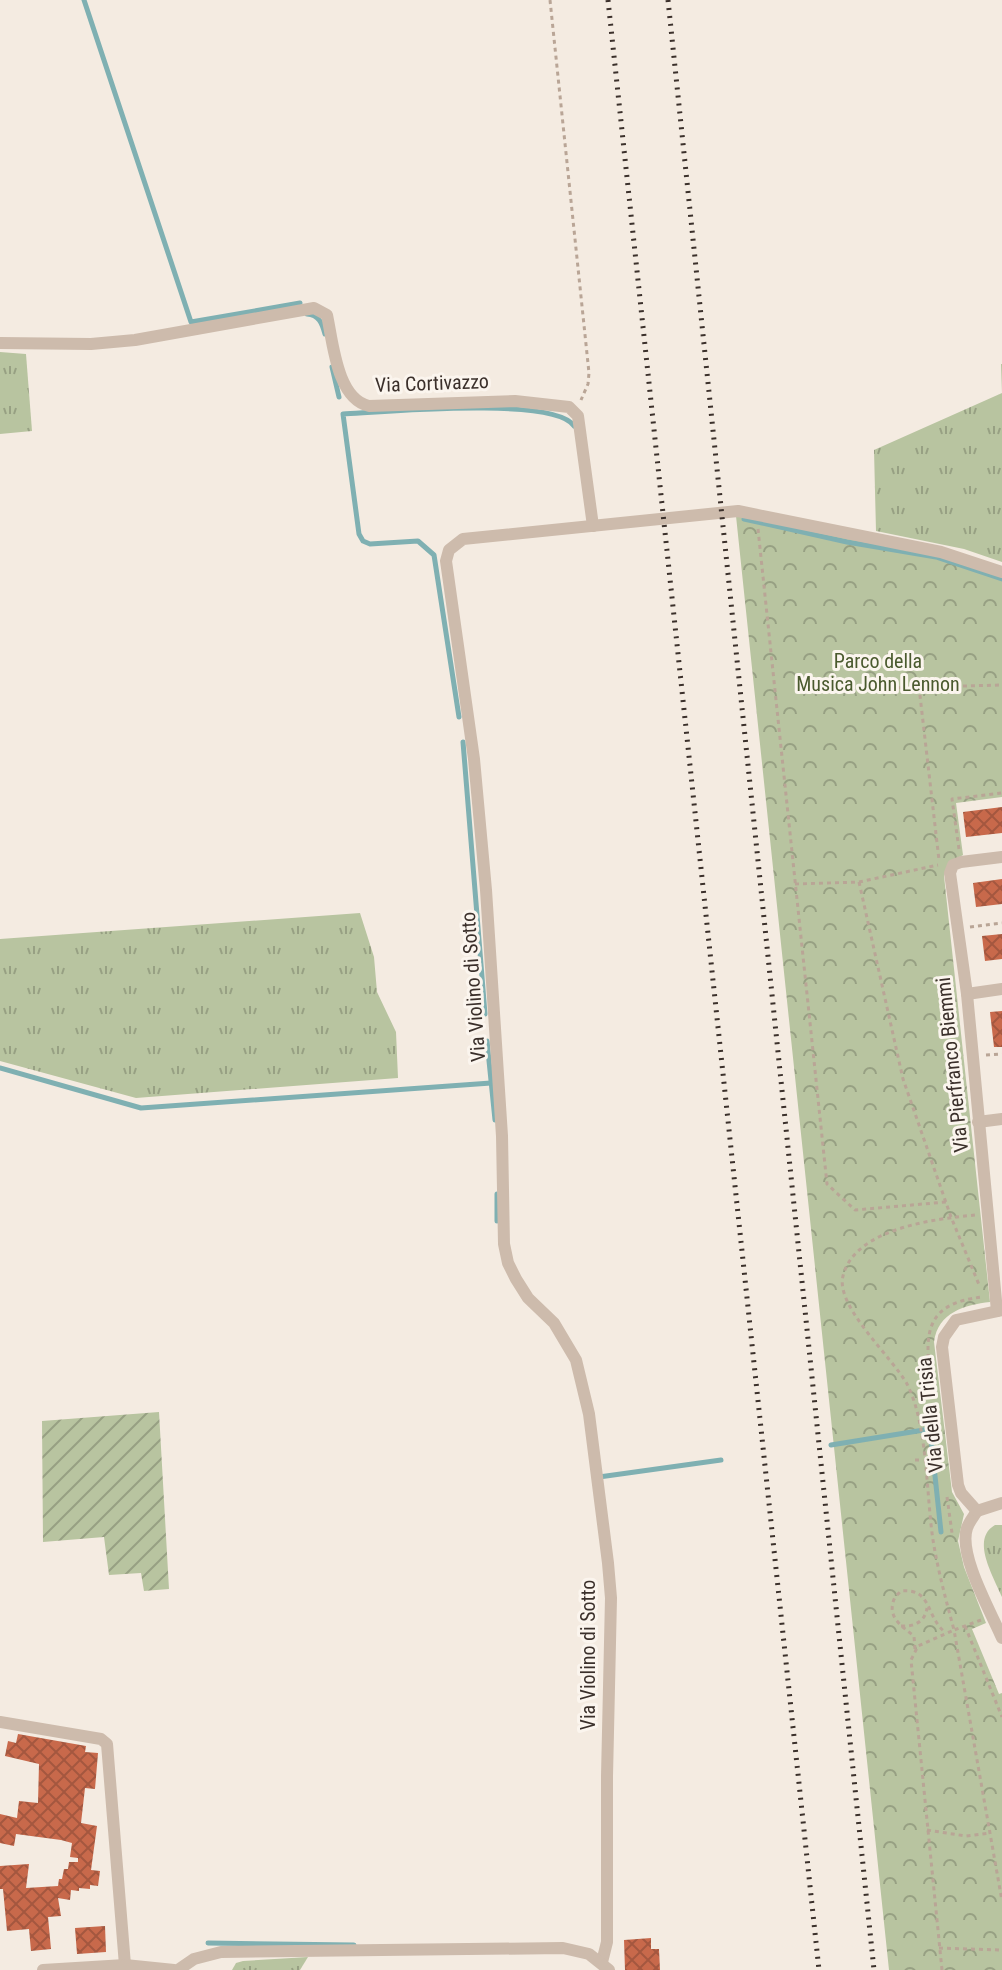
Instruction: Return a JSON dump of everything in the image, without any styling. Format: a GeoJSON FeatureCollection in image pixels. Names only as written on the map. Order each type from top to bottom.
{"type":"FeatureCollection","features":[{"type":"Feature","properties":{"kind":"street","name":"Via Cortivazzo"},"geometry":{"type":"LineString","coordinates":[[0,343],[91,344],[135,340],[314,308],[327,315],[343,384],[349,396],[360,404],[515,401],[575,410]]}},
{"type":"Feature","properties":{"kind":"street"},"geometry":{"type":"LineString","coordinates":[[575,410],[593,526]]}},
{"type":"Feature","properties":{"kind":"street","name":"Via Violino di Sotto"},"geometry":{"type":"LineString","coordinates":[[606,1966],[611,1598],[608,1563],[584,1384],[576,1360],[554,1323],[528,1298],[516,1279],[504,1244],[502,1136],[486,890],[469,719],[446,561],[449,550],[463,539],[738,511],[941,552],[1002,572]]}},
{"type":"Feature","properties":{"kind":"street"},"geometry":{"type":"LineString","coordinates":[[961,862],[1002,857]]}},
{"type":"Feature","properties":{"kind":"street","name":"Via Pierfranco Biemmi"},"geometry":{"type":"LineString","coordinates":[[961,862],[953,865],[950,873],[967,994],[999,1311]]}},
{"type":"Feature","properties":{"kind":"street"},"geometry":{"type":"LineString","coordinates":[[967,994],[1002,989]]}},
{"type":"Feature","properties":{"kind":"street"},"geometry":{"type":"LineString","coordinates":[[978,1122],[1002,1119]]}},
{"type":"Feature","properties":{"kind":"street","name":"Via della Trisia"},"geometry":{"type":"LineString","coordinates":[[977,1511],[958,1485],[942,1347],[944,1337],[956,1320],[999,1311]]}},
{"type":"Feature","properties":{"kind":"street"},"geometry":{"type":"LineString","coordinates":[[1002,1503],[977,1511],[967,1528],[966,1538],[970,1563],[1002,1638]]}},
{"type":"Feature","properties":{"kind":"street"},"geometry":{"type":"LineString","coordinates":[[0,1722],[101,1739],[107,1744],[125,1965]]}},
{"type":"Feature","properties":{"kind":"street","name":"Via Violino di Sotto"},"geometry":{"type":"LineString","coordinates":[[176,1970],[194,1959],[221,1952],[563,1948],[589,1954],[606,1966]]}},
{"type":"Feature","properties":{"kind":"street"},"geometry":{"type":"LineString","coordinates":[[43,1970],[125,1965],[176,1970]]}},
{"type":"Feature","properties":{"kind":"path"},"geometry":{"type":"LineString","coordinates":[[550,0],[589,373],[584,395],[575,410]]}},
{"type":"Feature","properties":{"kind":"path"},"geometry":{"type":"LineString","coordinates":[[759,534],[827,1184],[855,1210],[946,1202]]}},
{"type":"Feature","properties":{"kind":"path"},"geometry":{"type":"LineString","coordinates":[[811,690],[1002,685]]}},
{"type":"Feature","properties":{"kind":"path"},"geometry":{"type":"LineString","coordinates":[[795,884],[859,882],[940,864],[919,687]]}},
{"type":"Feature","properties":{"kind":"path"},"geometry":{"type":"LineString","coordinates":[[961,862],[952,799],[1002,793]]}},
{"type":"Feature","properties":{"kind":"path"},"geometry":{"type":"LineString","coordinates":[[859,882],[903,1079],[951,1217],[984,1297],[953,1304],[932,1324],[927,1336],[931,1381]]}},
{"type":"Feature","properties":{"kind":"path"},"geometry":{"type":"LineString","coordinates":[[957,928],[1002,923]]}},
{"type":"Feature","properties":{"kind":"path"},"geometry":{"type":"LineString","coordinates":[[987,1214],[919,1223],[874,1239],[856,1254],[843,1275],[845,1297],[894,1364],[914,1400],[933,1540],[954,1630],[1002,1901]]}},
{"type":"Feature","properties":{"kind":"path"},"geometry":{"type":"LineString","coordinates":[[915,1460],[923,1460]]}},
{"type":"Feature","properties":{"kind":"path"},"geometry":{"type":"LineString","coordinates":[[945,1484],[954,1543]]}},
{"type":"Feature","properties":{"kind":"path"},"geometry":{"type":"LineString","coordinates":[[942,1970],[911,1672],[914,1636],[895,1621],[892,1604],[901,1591],[917,1593],[925,1599],[936,1626],[946,1633]]}},
{"type":"Feature","properties":{"kind":"path"},"geometry":{"type":"LineString","coordinates":[[901,1626],[917,1625],[923,1620],[927,1606]]}},
{"type":"Feature","properties":{"kind":"path"},"geometry":{"type":"LineString","coordinates":[[915,1649],[993,1615]]}},
{"type":"Feature","properties":{"kind":"path"},"geometry":{"type":"LineString","coordinates":[[965,1626],[1002,1717]]}},
{"type":"Feature","properties":{"kind":"path"},"geometry":{"type":"LineString","coordinates":[[927,1830],[966,1836],[990,1833]]}},
{"type":"Feature","properties":{"kind":"path"},"geometry":{"type":"LineString","coordinates":[[939,1948],[1002,1950]]}},
{"type":"Feature","properties":{"kind":"green space"},"geometry":{"type":"Polygon","coordinates":[[[0,352],[26,354],[32,431],[0,434],[0,352]]]}},
{"type":"Feature","properties":{"kind":"green space"},"geometry":{"type":"Polygon","coordinates":[[[1002,393],[1002,562],[964,549],[876,531],[874,450],[1002,393]]]}},
{"type":"Feature","properties":{"kind":"green space","name":"Parco della Musica John Lennon"},"geometry":{"type":"Polygon","coordinates":[[[736,516],[936,555],[1002,576],[1002,797],[956,803],[963,855],[949,863],[944,876],[990,1302],[962,1308],[947,1317],[934,1342],[952,1492],[964,1514],[958,1541],[964,1567],[986,1623],[972,1629],[999,1694],[1002,1693],[1002,1970],[889,1970],[736,516]]]}},
{"type":"Feature","properties":{"kind":"green space"},"geometry":{"type":"Polygon","coordinates":[[[360,913],[374,957],[377,992],[396,1032],[398,1078],[136,1098],[0,1061],[0,939],[360,913]]]}},
{"type":"Feature","properties":{"kind":"green space"},"geometry":{"type":"Polygon","coordinates":[[[159,1412],[169,1589],[144,1591],[141,1573],[109,1575],[104,1537],[43,1542],[42,1421],[159,1412]]]}},
{"type":"Feature","properties":{"kind":"green space"},"geometry":{"type":"Polygon","coordinates":[[[995,1525],[1002,1525],[1002,1597],[984,1549],[984,1539],[995,1525]]]}},
{"type":"Feature","properties":{"kind":"green space"},"geometry":{"type":"Polygon","coordinates":[[[308,1957],[300,1970],[232,1970],[236,1963],[243,1961],[308,1957]]]}},
{"type":"Feature","properties":{"kind":"building"},"geometry":{"type":"Polygon","coordinates":[[[1002,807],[1002,833],[966,837],[963,812],[1002,807]]]}},
{"type":"Feature","properties":{"kind":"building"},"geometry":{"type":"Polygon","coordinates":[[[1002,879],[1002,904],[976,907],[973,883],[1002,879]]]}},
{"type":"Feature","properties":{"kind":"building"},"geometry":{"type":"Polygon","coordinates":[[[1002,934],[1002,959],[985,961],[982,936],[1002,934]]]}},
{"type":"Feature","properties":{"kind":"building"},"geometry":{"type":"Polygon","coordinates":[[[1002,1011],[1002,1047],[994,1047],[990,1012],[1002,1011]]]}},
{"type":"Feature","properties":{"kind":"building"},"geometry":{"type":"Polygon","coordinates":[[[18,1734],[86,1746],[85,1752],[98,1753],[95,1789],[85,1788],[81,1823],[97,1826],[91,1870],[100,1871],[98,1886],[71,1890],[70,1900],[58,1898],[61,1916],[48,1917],[51,1949],[31,1951],[29,1929],[7,1931],[3,1889],[0,1889],[0,1866],[29,1864],[26,1888],[58,1886],[69,1862],[78,1862],[78,1858],[70,1857],[72,1843],[61,1840],[16,1834],[14,1846],[0,1843],[0,1814],[17,1818],[19,1801],[38,1803],[39,1764],[5,1756],[8,1741],[16,1743],[18,1734]]]}},
{"type":"Feature","properties":{"kind":"building"},"geometry":{"type":"Polygon","coordinates":[[[105,1926],[106,1952],[77,1954],[75,1928],[105,1926]]]}},
{"type":"Feature","properties":{"kind":"building"},"geometry":{"type":"Polygon","coordinates":[[[651,1938],[651,1949],[659,1949],[660,1970],[625,1970],[624,1940],[651,1938]]]}},
{"type":"Feature","properties":{"kind":"waterway"},"geometry":{"type":"LineString","coordinates":[[84,0],[191,322],[300,303]]}},
{"type":"Feature","properties":{"kind":"waterway"},"geometry":{"type":"LineString","coordinates":[[307,314],[319,320],[325,334]]}},
{"type":"Feature","properties":{"kind":"waterway"},"geometry":{"type":"LineString","coordinates":[[332,367],[339,397]]}},
{"type":"Feature","properties":{"kind":"waterway"},"geometry":{"type":"LineString","coordinates":[[459,717],[434,555],[418,541],[370,544],[363,541],[359,534],[343,414],[503,408],[560,417],[574,426]]}},
{"type":"Feature","properties":{"kind":"waterway"},"geometry":{"type":"LineString","coordinates":[[744,519],[847,542],[936,557],[1002,579]]}},
{"type":"Feature","properties":{"kind":"waterway"},"geometry":{"type":"LineString","coordinates":[[463,742],[485,1014]]}},
{"type":"Feature","properties":{"kind":"waterway"},"geometry":{"type":"LineString","coordinates":[[487,1041],[495,1120]]}},
{"type":"Feature","properties":{"kind":"waterway"},"geometry":{"type":"LineString","coordinates":[[0,1068],[141,1108],[491,1083]]}},
{"type":"Feature","properties":{"kind":"waterway"},"geometry":{"type":"LineString","coordinates":[[497,1194],[497,1221]]}},
{"type":"Feature","properties":{"kind":"waterway"},"geometry":{"type":"LineString","coordinates":[[831,1445],[930,1429],[941,1532]]}},
{"type":"Feature","properties":{"kind":"waterway"},"geometry":{"type":"LineString","coordinates":[[599,1477],[721,1460]]}},
{"type":"Feature","properties":{"kind":"waterway"},"geometry":{"type":"LineString","coordinates":[[208,1943],[354,1945]]}},
{"type":"Feature","properties":{"kind":"railway"},"geometry":{"type":"LineString","coordinates":[[608,0],[819,1970]]}},
{"type":"Feature","properties":{"kind":"railway"},"geometry":{"type":"LineString","coordinates":[[668,0],[874,1970]]}}]}
